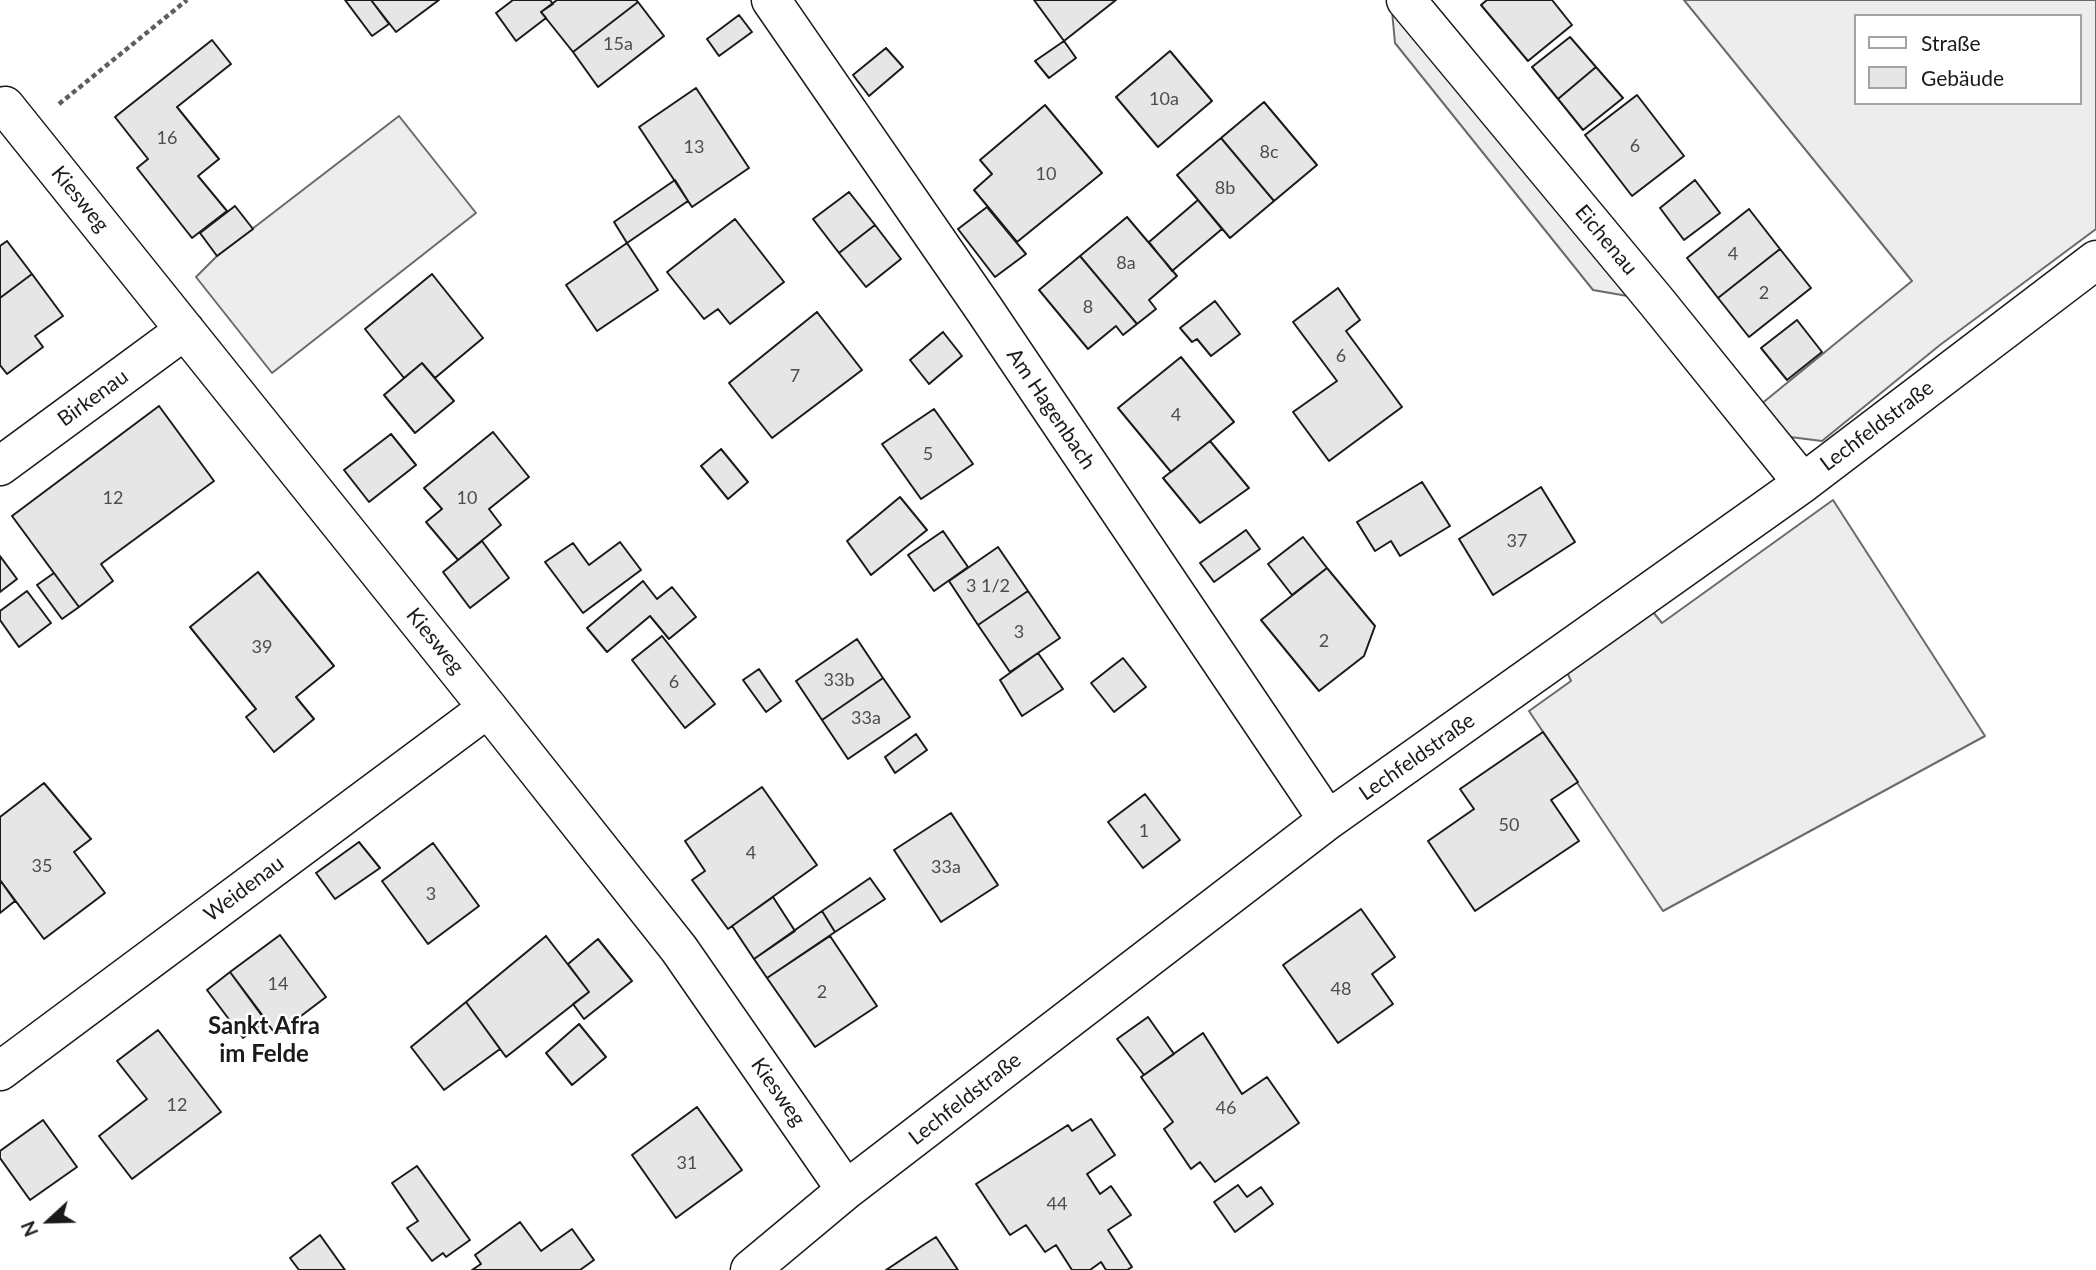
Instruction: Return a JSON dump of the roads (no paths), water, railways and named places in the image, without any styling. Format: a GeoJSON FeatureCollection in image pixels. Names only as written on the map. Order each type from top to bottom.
{"type":"FeatureCollection","features":[{"type":"Feature","properties":{"kind":"street","name":"Am Hagenbach"},"geometry":{"type":"LineString","coordinates":[[771,0],[1328,820]]}},
{"type":"Feature","properties":{"kind":"street","name":"Eichenau"},"geometry":{"type":"LineString","coordinates":[[1406,0],[1803,483]]}},
{"type":"Feature","properties":{"kind":"street","name":"Kiesweg"},"geometry":{"type":"LineString","coordinates":[[15,119],[679,949],[846,1190]]}},
{"type":"Feature","properties":{"kind":"street","name":"Lechfeldstraße"},"geometry":{"type":"LineString","coordinates":[[750,1270],[846,1190],[1328,820],[1803,483],[2096,260]]}},
{"type":"Feature","properties":{"kind":"street","name":"Birkenau"},"geometry":{"type":"LineString","coordinates":[[0,466],[186,330]]}},
{"type":"Feature","properties":{"kind":"street","name":"Weidenau"},"geometry":{"type":"LineString","coordinates":[[0,1071],[488,708]]}},
{"type":"Feature","properties":{"kind":"district","name":"Sankt Afra im Felde"},"geometry":{"type":"Point","coordinates":[264,1040]}}]}
